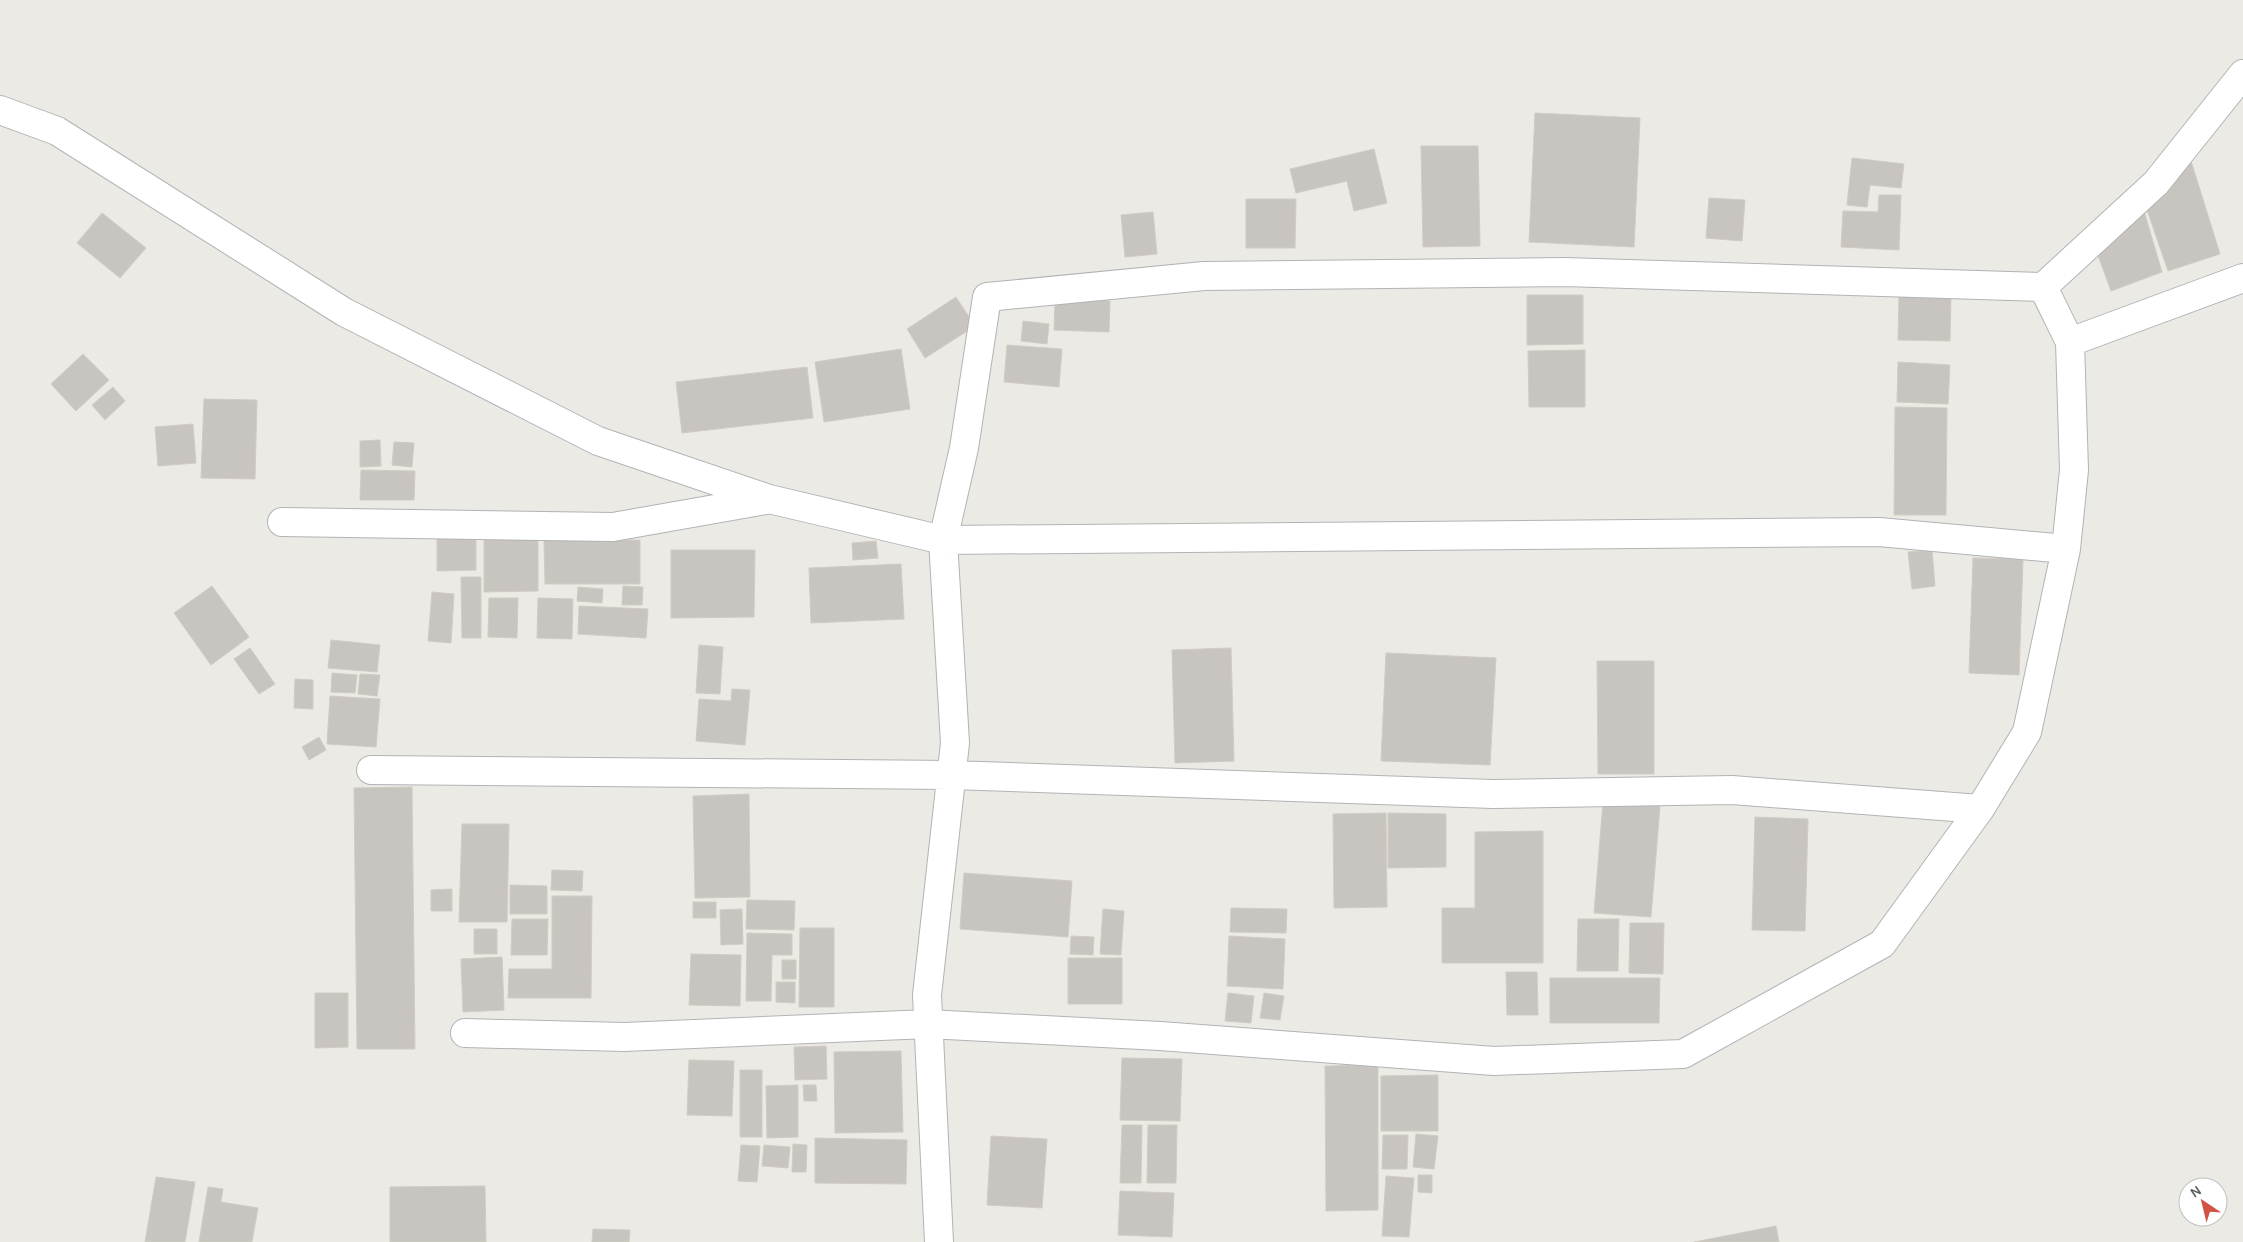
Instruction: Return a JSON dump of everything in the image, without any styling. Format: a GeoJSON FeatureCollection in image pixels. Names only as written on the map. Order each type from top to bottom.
{"type":"FeatureCollection","features":[{"type":"Feature","properties":{"kind":"street"},"geometry":{"type":"LineString","coordinates":[[939,1242],[927,995],[955,742],[943,540],[964,448],[986,298],[1204,276],[1554,272],[2043,287],[2156,182],[2243,74]]}},
{"type":"Feature","properties":{"kind":"street"},"geometry":{"type":"LineString","coordinates":[[0,110],[57,131],[344,312],[598,441],[769,499],[943,540],[1880,532],[2066,549]]}},
{"type":"Feature","properties":{"kind":"street"},"geometry":{"type":"LineString","coordinates":[[2070,342],[2243,278]]}},
{"type":"Feature","properties":{"kind":"street"},"geometry":{"type":"LineString","coordinates":[[465,1033],[624,1037],[928,1024],[1160,1036],[1494,1060],[1683,1054],[1882,944],[1980,809],[2027,732],[2066,549],[2074,470],[2070,342],[2043,287]]}},
{"type":"Feature","properties":{"kind":"street"},"geometry":{"type":"LineString","coordinates":[[282,522],[613,527],[769,499]]}},
{"type":"Feature","properties":{"kind":"street"},"geometry":{"type":"LineString","coordinates":[[371,770],[951,775],[1493,794],[1732,790],[1980,809]]}},
{"type":"Feature","properties":{"kind":"building"},"geometry":{"type":"Polygon","coordinates":[[[1535,113],[1640,118],[1634,247],[1529,242],[1535,113]]]}},
{"type":"Feature","properties":{"kind":"building"},"geometry":{"type":"Polygon","coordinates":[[[1421,146],[1478,146],[1480,246],[1423,247],[1421,146]]]}},
{"type":"Feature","properties":{"kind":"building"},"geometry":{"type":"Polygon","coordinates":[[[1374,149],[1387,203],[1354,211],[1347,181],[1296,193],[1290,169],[1374,149]]]}},
{"type":"Feature","properties":{"kind":"building"},"geometry":{"type":"Polygon","coordinates":[[[1852,158],[1904,164],[1901,188],[1870,185],[1867,207],[1847,205],[1852,158]]]}},
{"type":"Feature","properties":{"kind":"building"},"geometry":{"type":"Polygon","coordinates":[[[2191,161],[2220,254],[2168,271],[2145,204],[2191,161]]]}},
{"type":"Feature","properties":{"kind":"building"},"geometry":{"type":"Polygon","coordinates":[[[1879,195],[1901,195],[1899,250],[1841,247],[1843,211],[1878,212],[1879,195]]]}},
{"type":"Feature","properties":{"kind":"building"},"geometry":{"type":"Polygon","coordinates":[[[1709,198],[1745,200],[1742,241],[1706,238],[1709,198]]]}},
{"type":"Feature","properties":{"kind":"building"},"geometry":{"type":"Polygon","coordinates":[[[1246,199],[1296,199],[1295,248],[1246,248],[1246,199]]]}},
{"type":"Feature","properties":{"kind":"building"},"geometry":{"type":"Polygon","coordinates":[[[2144,211],[2162,272],[2111,291],[2096,250],[2144,211]]]}},
{"type":"Feature","properties":{"kind":"building"},"geometry":{"type":"Polygon","coordinates":[[[1153,212],[1157,254],[1125,257],[1121,215],[1153,212]]]}},
{"type":"Feature","properties":{"kind":"building"},"geometry":{"type":"Polygon","coordinates":[[[102,213],[146,248],[120,278],[77,243],[102,213]]]}},
{"type":"Feature","properties":{"kind":"building"},"geometry":{"type":"Polygon","coordinates":[[[1527,295],[1583,295],[1583,344],[1527,345],[1527,295]]]}},
{"type":"Feature","properties":{"kind":"building"},"geometry":{"type":"Polygon","coordinates":[[[956,297],[975,326],[925,358],[907,329],[956,297]]]}},
{"type":"Feature","properties":{"kind":"building"},"geometry":{"type":"Polygon","coordinates":[[[1899,297],[1951,297],[1950,341],[1898,340],[1899,297]]]}},
{"type":"Feature","properties":{"kind":"building"},"geometry":{"type":"Polygon","coordinates":[[[1055,299],[1110,301],[1109,332],[1054,330],[1055,299]]]}},
{"type":"Feature","properties":{"kind":"building"},"geometry":{"type":"Polygon","coordinates":[[[1023,321],[1049,324],[1047,344],[1021,341],[1023,321]]]}},
{"type":"Feature","properties":{"kind":"building"},"geometry":{"type":"Polygon","coordinates":[[[1007,345],[1062,349],[1059,387],[1004,382],[1007,345]]]}},
{"type":"Feature","properties":{"kind":"building"},"geometry":{"type":"Polygon","coordinates":[[[901,349],[910,409],[824,422],[815,362],[901,349]]]}},
{"type":"Feature","properties":{"kind":"building"},"geometry":{"type":"Polygon","coordinates":[[[1585,350],[1585,407],[1529,407],[1528,351],[1585,350]]]}},
{"type":"Feature","properties":{"kind":"building"},"geometry":{"type":"Polygon","coordinates":[[[83,354],[109,380],[76,411],[51,384],[83,354]]]}},
{"type":"Feature","properties":{"kind":"building"},"geometry":{"type":"Polygon","coordinates":[[[1898,362],[1950,365],[1948,404],[1897,402],[1898,362]]]}},
{"type":"Feature","properties":{"kind":"building"},"geometry":{"type":"Polygon","coordinates":[[[807,367],[813,418],[682,433],[676,382],[807,367]]]}},
{"type":"Feature","properties":{"kind":"building"},"geometry":{"type":"Polygon","coordinates":[[[113,387],[125,401],[105,420],[92,405],[113,387]]]}},
{"type":"Feature","properties":{"kind":"building"},"geometry":{"type":"Polygon","coordinates":[[[204,399],[257,400],[255,479],[201,478],[204,399]]]}},
{"type":"Feature","properties":{"kind":"building"},"geometry":{"type":"Polygon","coordinates":[[[1895,407],[1947,408],[1946,515],[1894,515],[1895,407]]]}},
{"type":"Feature","properties":{"kind":"building"},"geometry":{"type":"Polygon","coordinates":[[[193,424],[196,463],[158,466],[155,427],[193,424]]]}},
{"type":"Feature","properties":{"kind":"building"},"geometry":{"type":"Polygon","coordinates":[[[380,440],[381,466],[360,467],[360,441],[380,440]]]}},
{"type":"Feature","properties":{"kind":"building"},"geometry":{"type":"Polygon","coordinates":[[[394,442],[414,443],[412,467],[392,465],[394,442]]]}},
{"type":"Feature","properties":{"kind":"building"},"geometry":{"type":"Polygon","coordinates":[[[361,470],[415,471],[414,500],[360,500],[361,470]]]}},
{"type":"Feature","properties":{"kind":"building"},"geometry":{"type":"Polygon","coordinates":[[[476,535],[476,570],[437,571],[437,536],[476,535]]]}},
{"type":"Feature","properties":{"kind":"building"},"geometry":{"type":"Polygon","coordinates":[[[484,538],[538,538],[538,591],[484,592],[484,538]]]}},
{"type":"Feature","properties":{"kind":"building"},"geometry":{"type":"Polygon","coordinates":[[[544,540],[640,540],[640,584],[545,584],[544,540]]]}},
{"type":"Feature","properties":{"kind":"building"},"geometry":{"type":"Polygon","coordinates":[[[876,541],[878,558],[853,560],[852,543],[876,541]]]}},
{"type":"Feature","properties":{"kind":"building"},"geometry":{"type":"Polygon","coordinates":[[[671,550],[755,550],[754,617],[671,618],[671,550]]]}},
{"type":"Feature","properties":{"kind":"building"},"geometry":{"type":"Polygon","coordinates":[[[1932,550],[1935,586],[1912,589],[1908,552],[1932,550]]]}},
{"type":"Feature","properties":{"kind":"building"},"geometry":{"type":"Polygon","coordinates":[[[1973,558],[2023,559],[2019,675],[1969,673],[1973,558]]]}},
{"type":"Feature","properties":{"kind":"building"},"geometry":{"type":"Polygon","coordinates":[[[901,564],[904,619],[811,623],[809,568],[901,564]]]}},
{"type":"Feature","properties":{"kind":"building"},"geometry":{"type":"Polygon","coordinates":[[[461,577],[481,577],[481,638],[462,638],[461,577]]]}},
{"type":"Feature","properties":{"kind":"building"},"geometry":{"type":"Polygon","coordinates":[[[212,586],[249,637],[211,665],[174,613],[212,586]]]}},
{"type":"Feature","properties":{"kind":"building"},"geometry":{"type":"Polygon","coordinates":[[[623,586],[643,587],[642,605],[622,605],[623,586]]]}},
{"type":"Feature","properties":{"kind":"building"},"geometry":{"type":"Polygon","coordinates":[[[578,587],[603,589],[602,603],[577,601],[578,587]]]}},
{"type":"Feature","properties":{"kind":"building"},"geometry":{"type":"Polygon","coordinates":[[[432,592],[454,594],[451,643],[428,641],[432,592]]]}},
{"type":"Feature","properties":{"kind":"building"},"geometry":{"type":"Polygon","coordinates":[[[489,598],[518,598],[517,638],[488,637],[489,598]]]}},
{"type":"Feature","properties":{"kind":"building"},"geometry":{"type":"Polygon","coordinates":[[[538,598],[573,599],[572,639],[537,638],[538,598]]]}},
{"type":"Feature","properties":{"kind":"building"},"geometry":{"type":"Polygon","coordinates":[[[579,606],[648,609],[646,638],[578,634],[579,606]]]}},
{"type":"Feature","properties":{"kind":"building"},"geometry":{"type":"Polygon","coordinates":[[[331,640],[380,645],[377,672],[328,668],[331,640]]]}},
{"type":"Feature","properties":{"kind":"building"},"geometry":{"type":"Polygon","coordinates":[[[699,645],[723,647],[720,694],[696,693],[699,645]]]}},
{"type":"Feature","properties":{"kind":"building"},"geometry":{"type":"Polygon","coordinates":[[[250,648],[275,684],[259,694],[234,659],[250,648]]]}},
{"type":"Feature","properties":{"kind":"building"},"geometry":{"type":"Polygon","coordinates":[[[1231,648],[1234,761],[1175,763],[1172,650],[1231,648]]]}},
{"type":"Feature","properties":{"kind":"building"},"geometry":{"type":"Polygon","coordinates":[[[1386,653],[1496,658],[1490,765],[1381,761],[1386,653]]]}},
{"type":"Feature","properties":{"kind":"building"},"geometry":{"type":"Polygon","coordinates":[[[1597,661],[1654,661],[1654,774],[1598,774],[1597,661]]]}},
{"type":"Feature","properties":{"kind":"building"},"geometry":{"type":"Polygon","coordinates":[[[332,673],[357,675],[355,693],[331,692],[332,673]]]}},
{"type":"Feature","properties":{"kind":"building"},"geometry":{"type":"Polygon","coordinates":[[[360,674],[380,675],[377,696],[358,694],[360,674]]]}},
{"type":"Feature","properties":{"kind":"building"},"geometry":{"type":"Polygon","coordinates":[[[295,679],[313,680],[313,709],[294,708],[295,679]]]}},
{"type":"Feature","properties":{"kind":"building"},"geometry":{"type":"Polygon","coordinates":[[[732,689],[750,690],[745,745],[696,741],[699,699],[731,701],[732,689]]]}},
{"type":"Feature","properties":{"kind":"building"},"geometry":{"type":"Polygon","coordinates":[[[330,696],[380,699],[376,747],[327,744],[330,696]]]}},
{"type":"Feature","properties":{"kind":"building"},"geometry":{"type":"Polygon","coordinates":[[[319,737],[326,750],[309,760],[302,747],[319,737]]]}},
{"type":"Feature","properties":{"kind":"building"},"geometry":{"type":"Polygon","coordinates":[[[412,787],[415,1049],[357,1049],[354,788],[412,787]]]}},
{"type":"Feature","properties":{"kind":"building"},"geometry":{"type":"Polygon","coordinates":[[[749,794],[750,897],[695,898],[693,796],[749,794]]]}},
{"type":"Feature","properties":{"kind":"building"},"geometry":{"type":"Polygon","coordinates":[[[1603,802],[1660,806],[1651,917],[1594,913],[1603,802]]]}},
{"type":"Feature","properties":{"kind":"building"},"geometry":{"type":"Polygon","coordinates":[[[1386,813],[1387,907],[1334,908],[1333,814],[1386,813]]]}},
{"type":"Feature","properties":{"kind":"building"},"geometry":{"type":"Polygon","coordinates":[[[1388,813],[1446,814],[1446,867],[1388,868],[1388,813]]]}},
{"type":"Feature","properties":{"kind":"building"},"geometry":{"type":"Polygon","coordinates":[[[1755,817],[1808,819],[1805,931],[1752,930],[1755,817]]]}},
{"type":"Feature","properties":{"kind":"building"},"geometry":{"type":"Polygon","coordinates":[[[462,824],[509,824],[507,922],[459,922],[462,824]]]}},
{"type":"Feature","properties":{"kind":"building"},"geometry":{"type":"Polygon","coordinates":[[[1543,831],[1543,963],[1442,963],[1442,908],[1475,908],[1475,832],[1543,831]]]}},
{"type":"Feature","properties":{"kind":"building"},"geometry":{"type":"Polygon","coordinates":[[[552,870],[583,871],[582,891],[551,890],[552,870]]]}},
{"type":"Feature","properties":{"kind":"building"},"geometry":{"type":"Polygon","coordinates":[[[964,873],[1072,881],[1068,937],[960,929],[964,873]]]}},
{"type":"Feature","properties":{"kind":"building"},"geometry":{"type":"Polygon","coordinates":[[[510,885],[547,886],[547,914],[510,914],[510,885]]]}},
{"type":"Feature","properties":{"kind":"building"},"geometry":{"type":"Polygon","coordinates":[[[452,889],[452,911],[431,911],[431,890],[452,889]]]}},
{"type":"Feature","properties":{"kind":"building"},"geometry":{"type":"Polygon","coordinates":[[[552,896],[592,896],[591,998],[508,998],[509,969],[552,969],[552,896]]]}},
{"type":"Feature","properties":{"kind":"building"},"geometry":{"type":"Polygon","coordinates":[[[747,900],[795,901],[794,930],[746,929],[747,900]]]}},
{"type":"Feature","properties":{"kind":"building"},"geometry":{"type":"Polygon","coordinates":[[[693,902],[716,902],[716,918],[693,918],[693,902]]]}},
{"type":"Feature","properties":{"kind":"building"},"geometry":{"type":"Polygon","coordinates":[[[1231,908],[1287,909],[1286,933],[1230,932],[1231,908]]]}},
{"type":"Feature","properties":{"kind":"building"},"geometry":{"type":"Polygon","coordinates":[[[742,909],[743,944],[721,945],[720,910],[742,909]]]}},
{"type":"Feature","properties":{"kind":"building"},"geometry":{"type":"Polygon","coordinates":[[[1103,909],[1124,911],[1121,955],[1100,954],[1103,909]]]}},
{"type":"Feature","properties":{"kind":"building"},"geometry":{"type":"Polygon","coordinates":[[[512,919],[548,919],[547,955],[511,955],[512,919]]]}},
{"type":"Feature","properties":{"kind":"building"},"geometry":{"type":"Polygon","coordinates":[[[1578,919],[1619,919],[1618,971],[1577,971],[1578,919]]]}},
{"type":"Feature","properties":{"kind":"building"},"geometry":{"type":"Polygon","coordinates":[[[1630,923],[1664,923],[1663,974],[1629,973],[1630,923]]]}},
{"type":"Feature","properties":{"kind":"building"},"geometry":{"type":"Polygon","coordinates":[[[800,928],[834,928],[834,1007],[799,1007],[800,928]]]}},
{"type":"Feature","properties":{"kind":"building"},"geometry":{"type":"Polygon","coordinates":[[[474,929],[497,929],[497,954],[474,954],[474,929]]]}},
{"type":"Feature","properties":{"kind":"building"},"geometry":{"type":"Polygon","coordinates":[[[747,933],[792,934],[792,955],[772,955],[771,1001],[746,1001],[747,933]]]}},
{"type":"Feature","properties":{"kind":"building"},"geometry":{"type":"Polygon","coordinates":[[[1071,936],[1094,937],[1093,955],[1070,954],[1071,936]]]}},
{"type":"Feature","properties":{"kind":"building"},"geometry":{"type":"Polygon","coordinates":[[[1229,936],[1285,939],[1283,989],[1227,986],[1229,936]]]}},
{"type":"Feature","properties":{"kind":"building"},"geometry":{"type":"Polygon","coordinates":[[[691,954],[741,955],[740,1006],[689,1005],[691,954]]]}},
{"type":"Feature","properties":{"kind":"building"},"geometry":{"type":"Polygon","coordinates":[[[502,957],[504,1010],[463,1012],[461,959],[502,957]]]}},
{"type":"Feature","properties":{"kind":"building"},"geometry":{"type":"Polygon","coordinates":[[[1068,958],[1122,958],[1122,1004],[1068,1004],[1068,958]]]}},
{"type":"Feature","properties":{"kind":"building"},"geometry":{"type":"Polygon","coordinates":[[[782,960],[796,960],[796,979],[782,979],[782,960]]]}},
{"type":"Feature","properties":{"kind":"building"},"geometry":{"type":"Polygon","coordinates":[[[1506,972],[1537,972],[1538,1015],[1507,1015],[1506,972]]]}},
{"type":"Feature","properties":{"kind":"building"},"geometry":{"type":"Polygon","coordinates":[[[1550,978],[1660,978],[1659,1023],[1550,1023],[1550,978]]]}},
{"type":"Feature","properties":{"kind":"building"},"geometry":{"type":"Polygon","coordinates":[[[776,982],[795,982],[795,1003],[776,1002],[776,982]]]}},
{"type":"Feature","properties":{"kind":"building"},"geometry":{"type":"Polygon","coordinates":[[[315,993],[348,993],[348,1047],[315,1048],[315,993]]]}},
{"type":"Feature","properties":{"kind":"building"},"geometry":{"type":"Polygon","coordinates":[[[1228,993],[1254,996],[1251,1023],[1225,1021],[1228,993]]]}},
{"type":"Feature","properties":{"kind":"building"},"geometry":{"type":"Polygon","coordinates":[[[1264,993],[1284,996],[1280,1020],[1260,1018],[1264,993]]]}},
{"type":"Feature","properties":{"kind":"building"},"geometry":{"type":"Polygon","coordinates":[[[826,1046],[827,1079],[795,1080],[794,1047],[826,1046]]]}},
{"type":"Feature","properties":{"kind":"building"},"geometry":{"type":"Polygon","coordinates":[[[901,1051],[903,1132],[835,1133],[834,1052],[901,1051]]]}},
{"type":"Feature","properties":{"kind":"building"},"geometry":{"type":"Polygon","coordinates":[[[1122,1058],[1182,1059],[1180,1121],[1120,1120],[1122,1058]]]}},
{"type":"Feature","properties":{"kind":"building"},"geometry":{"type":"Polygon","coordinates":[[[689,1060],[734,1061],[732,1116],[687,1115],[689,1060]]]}},
{"type":"Feature","properties":{"kind":"building"},"geometry":{"type":"Polygon","coordinates":[[[1378,1065],[1378,1210],[1326,1211],[1325,1066],[1378,1065]]]}},
{"type":"Feature","properties":{"kind":"building"},"geometry":{"type":"Polygon","coordinates":[[[740,1070],[762,1070],[762,1137],[740,1137],[740,1070]]]}},
{"type":"Feature","properties":{"kind":"building"},"geometry":{"type":"Polygon","coordinates":[[[1438,1075],[1438,1131],[1381,1131],[1381,1076],[1438,1075]]]}},
{"type":"Feature","properties":{"kind":"building"},"geometry":{"type":"Polygon","coordinates":[[[798,1085],[798,1137],[767,1138],[766,1086],[798,1085]]]}},
{"type":"Feature","properties":{"kind":"building"},"geometry":{"type":"Polygon","coordinates":[[[803,1085],[816,1085],[817,1101],[804,1101],[803,1085]]]}},
{"type":"Feature","properties":{"kind":"building"},"geometry":{"type":"Polygon","coordinates":[[[1122,1125],[1142,1125],[1141,1183],[1120,1183],[1122,1125]]]}},
{"type":"Feature","properties":{"kind":"building"},"geometry":{"type":"Polygon","coordinates":[[[1148,1125],[1177,1125],[1176,1183],[1147,1183],[1148,1125]]]}},
{"type":"Feature","properties":{"kind":"building"},"geometry":{"type":"Polygon","coordinates":[[[1416,1134],[1438,1136],[1434,1169],[1413,1167],[1416,1134]]]}},
{"type":"Feature","properties":{"kind":"building"},"geometry":{"type":"Polygon","coordinates":[[[1383,1135],[1408,1135],[1407,1169],[1382,1169],[1383,1135]]]}},
{"type":"Feature","properties":{"kind":"building"},"geometry":{"type":"Polygon","coordinates":[[[991,1136],[1047,1139],[1042,1208],[987,1205],[991,1136]]]}},
{"type":"Feature","properties":{"kind":"building"},"geometry":{"type":"Polygon","coordinates":[[[815,1138],[907,1140],[906,1184],[815,1183],[815,1138]]]}},
{"type":"Feature","properties":{"kind":"building"},"geometry":{"type":"Polygon","coordinates":[[[793,1144],[807,1145],[806,1172],[792,1172],[793,1144]]]}},
{"type":"Feature","properties":{"kind":"building"},"geometry":{"type":"Polygon","coordinates":[[[741,1145],[760,1146],[757,1182],[738,1181],[741,1145]]]}},
{"type":"Feature","properties":{"kind":"building"},"geometry":{"type":"Polygon","coordinates":[[[764,1145],[790,1147],[788,1168],[762,1166],[764,1145]]]}},
{"type":"Feature","properties":{"kind":"building"},"geometry":{"type":"Polygon","coordinates":[[[1418,1175],[1432,1175],[1432,1193],[1418,1192],[1418,1175]]]}},
{"type":"Feature","properties":{"kind":"building"},"geometry":{"type":"Polygon","coordinates":[[[1386,1176],[1414,1178],[1409,1237],[1382,1236],[1386,1176]]]}},
{"type":"Feature","properties":{"kind":"building"},"geometry":{"type":"Polygon","coordinates":[[[156,1177],[195,1182],[185,1242],[145,1242],[156,1177]]]}},
{"type":"Feature","properties":{"kind":"building"},"geometry":{"type":"Polygon","coordinates":[[[485,1186],[486,1242],[390,1242],[390,1187],[485,1186]]]}},
{"type":"Feature","properties":{"kind":"building"},"geometry":{"type":"Polygon","coordinates":[[[208,1187],[223,1189],[221,1202],[258,1208],[252,1242],[199,1242],[208,1187]]]}},
{"type":"Feature","properties":{"kind":"building"},"geometry":{"type":"Polygon","coordinates":[[[1120,1191],[1174,1193],[1172,1237],[1118,1235],[1120,1191]]]}},
{"type":"Feature","properties":{"kind":"building"},"geometry":{"type":"Polygon","coordinates":[[[1776,1226],[1779,1242],[1694,1242],[1776,1226]]]}},
{"type":"Feature","properties":{"kind":"building"},"geometry":{"type":"Polygon","coordinates":[[[593,1229],[630,1230],[629,1242],[592,1242],[593,1229]]]}}]}
